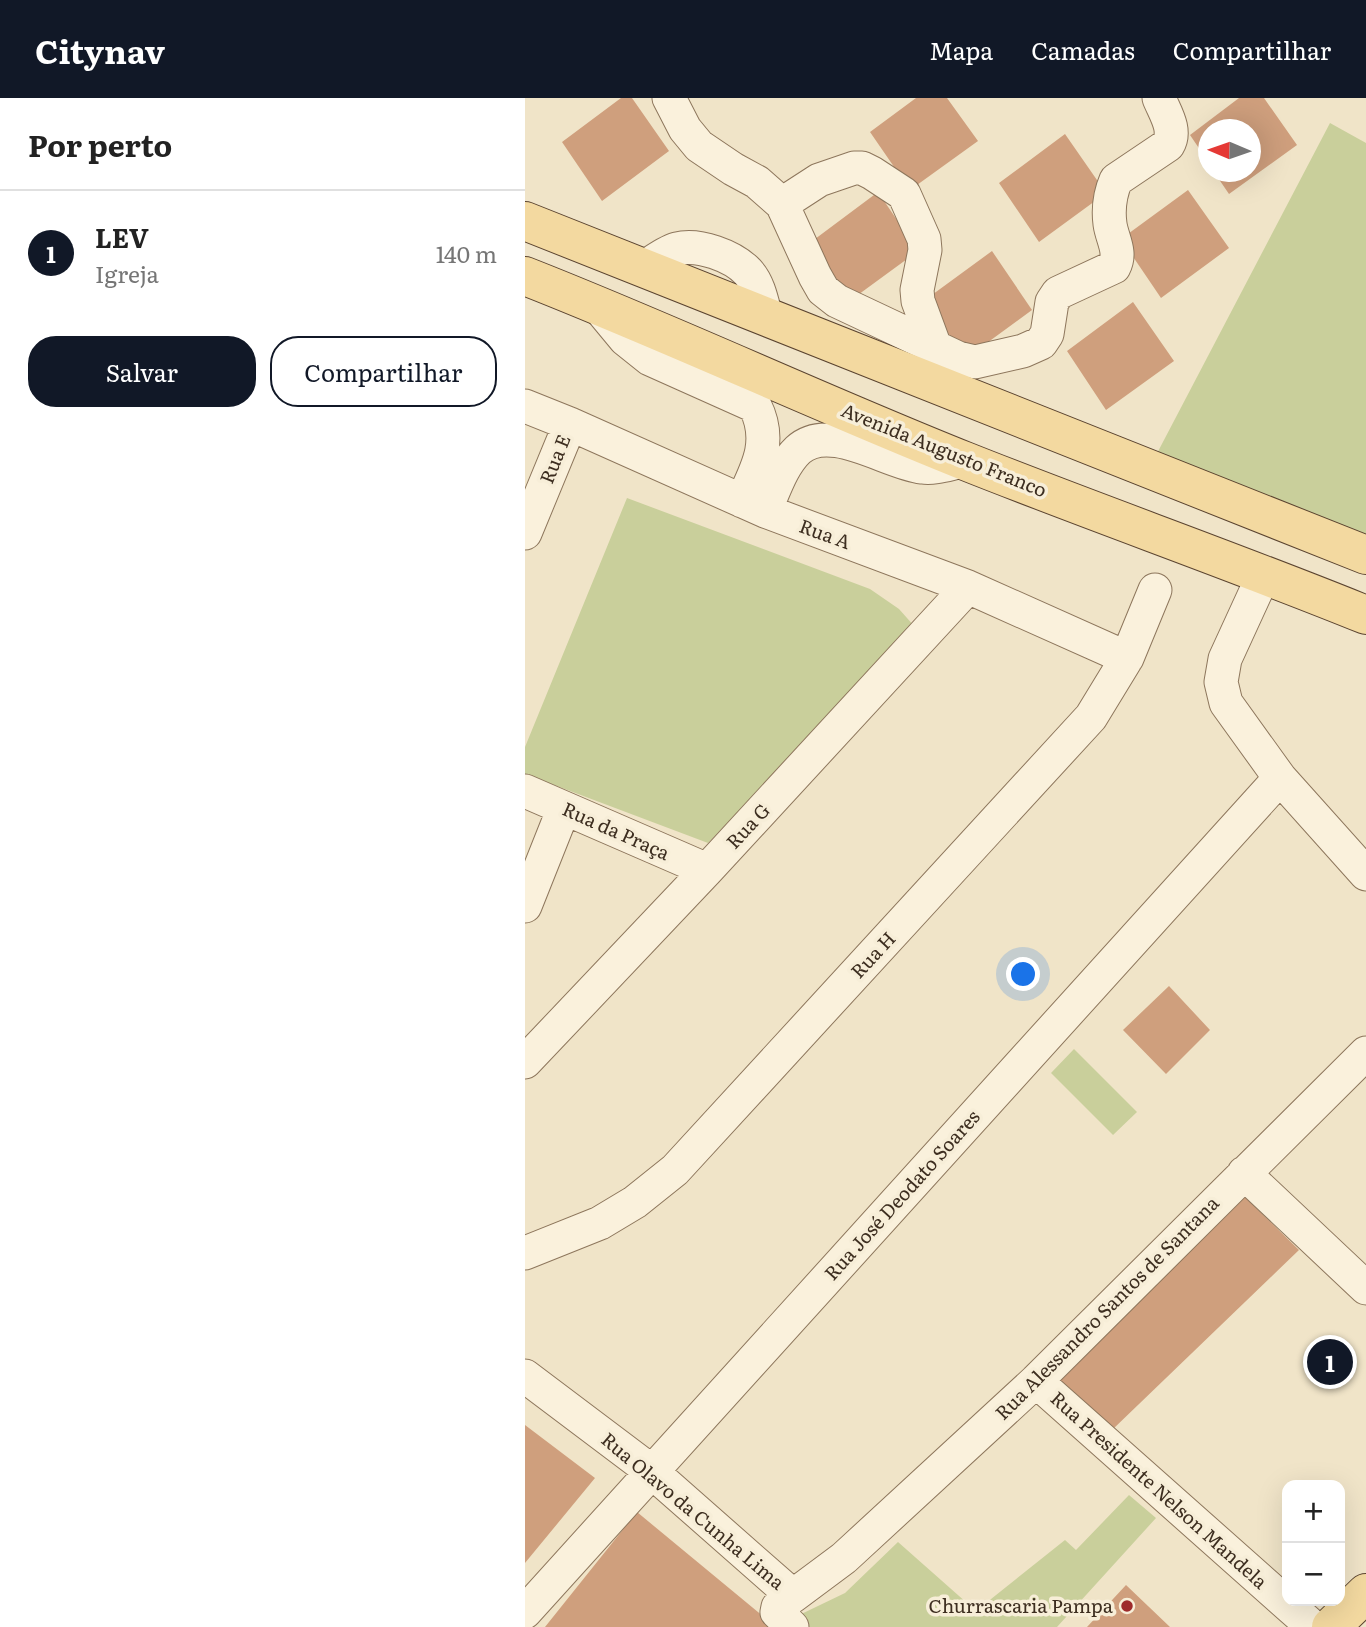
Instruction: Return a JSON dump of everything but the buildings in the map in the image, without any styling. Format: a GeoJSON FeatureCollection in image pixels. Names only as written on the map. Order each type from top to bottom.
{"type":"FeatureCollection","features":[{"type":"Feature","properties":{"kind":"main road"},"geometry":{"type":"LineString","coordinates":[[525,221],[1366,555]]}},
{"type":"Feature","properties":{"kind":"main road","name":"Avenida Augusto Franco"},"geometry":{"type":"LineString","coordinates":[[525,276],[964,461],[1366,615]]}},
{"type":"Feature","properties":{"kind":"main road"},"geometry":{"type":"LineString","coordinates":[[1331,1627],[1366,1593]]}},
{"type":"Feature","properties":{"kind":"street"},"geometry":{"type":"LineString","coordinates":[[669,98],[685,130],[699,146],[757,182],[782,204],[823,290],[837,301],[935,347],[975,362],[1023,351],[1041,343],[1047,334],[1048,316],[1058,293],[1114,267],[1117,250],[1110,225],[1109,205],[1116,180],[1168,145],[1172,138],[1173,130],[1159,98]]}},
{"type":"Feature","properties":{"kind":"street"},"geometry":{"type":"LineString","coordinates":[[782,204],[820,180],[855,168],[872,173],[904,194],[924,239],[918,301],[935,347]]}},
{"type":"Feature","properties":{"kind":"street"},"geometry":{"type":"LineString","coordinates":[[596,304],[625,339],[650,359],[755,406],[762,427],[762,459],[753,506]]}},
{"type":"Feature","properties":{"kind":"street","name":"Rua A"},"geometry":{"type":"LineString","coordinates":[[525,406],[753,506],[968,587],[1127,658]]}},
{"type":"Feature","properties":{"kind":"street","name":"Rua E"},"geometry":{"type":"LineString","coordinates":[[525,533],[570,424]]}},
{"type":"Feature","properties":{"kind":"street"},"geometry":{"type":"LineString","coordinates":[[753,506],[799,450],[819,440],[835,439],[921,467],[964,461]]}},
{"type":"Feature","properties":{"kind":"street"},"geometry":{"type":"LineString","coordinates":[[1264,574],[1224,659],[1221,682],[1226,703],[1280,778],[1366,874]]}},
{"type":"Feature","properties":{"kind":"street","name":"Rua G"},"geometry":{"type":"LineString","coordinates":[[525,1062],[707,870],[968,587]]}},
{"type":"Feature","properties":{"kind":"street","name":"Rua H"},"geometry":{"type":"LineString","coordinates":[[525,1253],[600,1223],[635,1202],[675,1171],[1091,717],[1127,658],[1155,590]]}},
{"type":"Feature","properties":{"kind":"street","name":"Rua José Deodato Soares"},"geometry":{"type":"LineString","coordinates":[[525,1612],[1280,778]]}},
{"type":"Feature","properties":{"kind":"street","name":"Rua da Praça"},"geometry":{"type":"LineString","coordinates":[[525,791],[707,870]]}},
{"type":"Feature","properties":{"kind":"street"},"geometry":{"type":"LineString","coordinates":[[525,906],[564,808]]}},
{"type":"Feature","properties":{"kind":"street","name":"Rua Alessandro Santos de Santana"},"geometry":{"type":"LineString","coordinates":[[844,1558],[1036,1381],[1366,1053]]}},
{"type":"Feature","properties":{"kind":"street"},"geometry":{"type":"LineString","coordinates":[[1244,1173],[1366,1288]]}},
{"type":"Feature","properties":{"kind":"street","name":"Rua Olavo da Cunha Lima"},"geometry":{"type":"LineString","coordinates":[[525,1376],[651,1471],[793,1611],[844,1558]]}},
{"type":"Feature","properties":{"kind":"street","name":"Rua Presidente Nelson Mandela"},"geometry":{"type":"LineString","coordinates":[[1036,1381],[1313,1627]]}},
{"type":"Feature","properties":{"kind":"green space"},"geometry":{"type":"Polygon","coordinates":[[[1330,123],[1366,143],[1366,540],[1153,461],[1330,123]]]}},
{"type":"Feature","properties":{"kind":"green space"},"geometry":{"type":"Polygon","coordinates":[[[627,498],[870,589],[899,609],[915,627],[708,843],[525,774],[525,747],[627,498]]]}},
{"type":"Feature","properties":{"kind":"green space"},"geometry":{"type":"Polygon","coordinates":[[[1074,1049],[1137,1112],[1113,1135],[1051,1073],[1074,1049]]]}},
{"type":"Feature","properties":{"kind":"green space"},"geometry":{"type":"Polygon","coordinates":[[[1129,1495],[1156,1518],[1057,1627],[804,1627],[793,1618],[845,1593],[898,1542],[976,1611],[1065,1540],[1076,1550],[1129,1495]]]}},
{"type":"Feature","properties":{"kind":"place","name":"LEV"},"geometry":{"type":"Point","coordinates":[1330,1362]}},
{"type":"Feature","properties":{"kind":"place","name":"Churrascaria Pampa"},"geometry":{"type":"Point","coordinates":[1127,1606]}}]}
